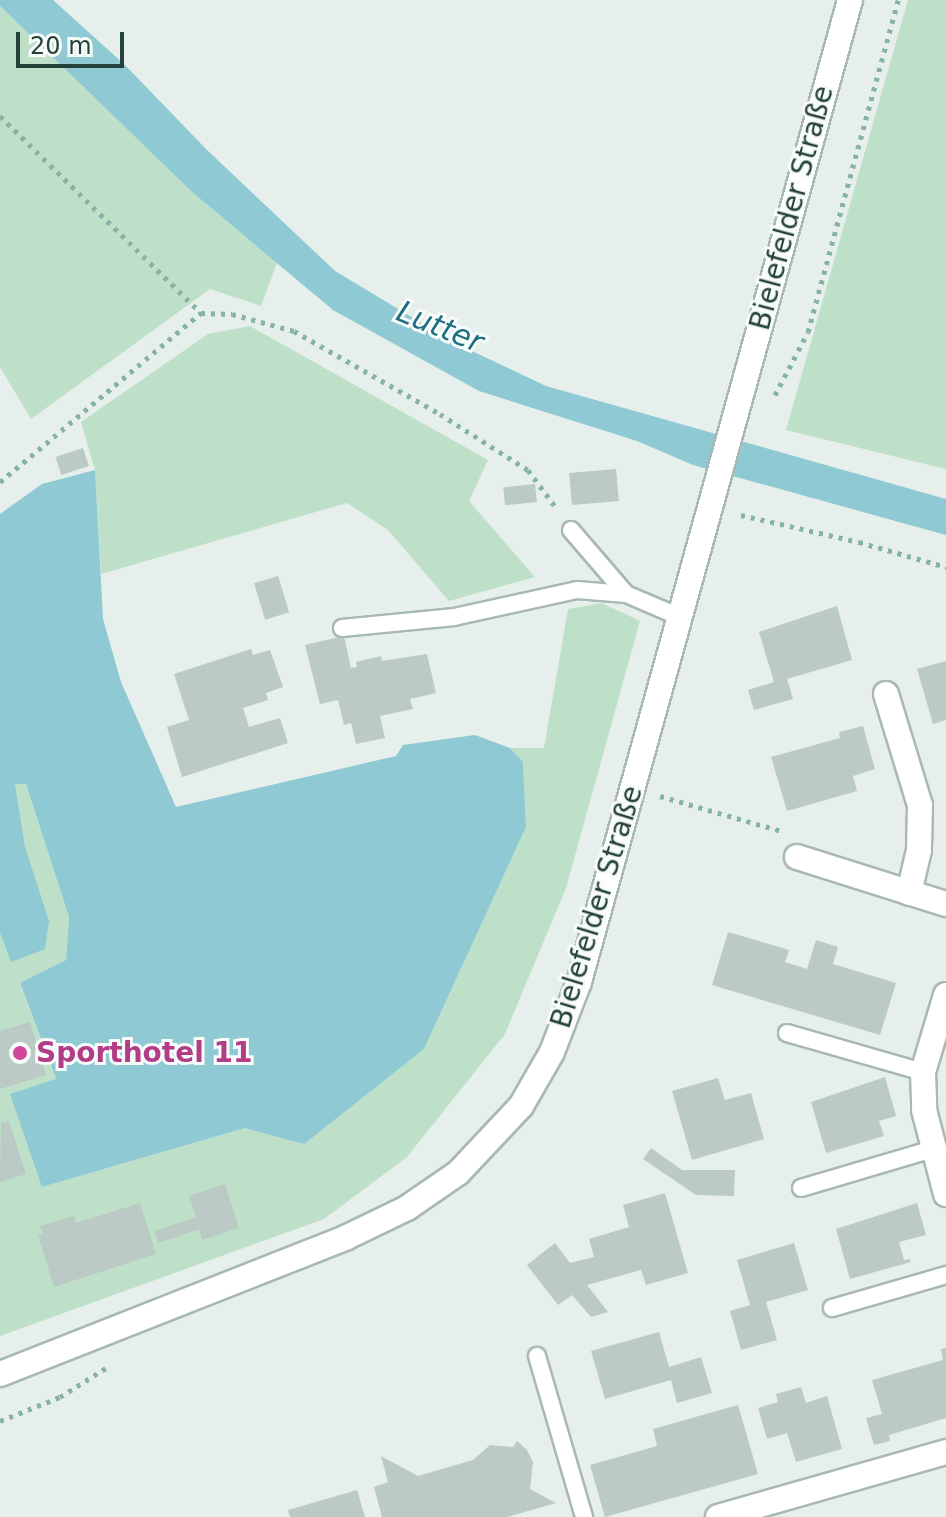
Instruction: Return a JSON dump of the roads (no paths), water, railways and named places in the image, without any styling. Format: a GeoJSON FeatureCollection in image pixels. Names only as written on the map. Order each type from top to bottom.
{"type":"FeatureCollection","features":[{"type":"Feature","properties":{"kind":"street","name":"Bielefelder Straße"},"geometry":{"type":"LineString","coordinates":[[0,1374],[345,1238],[407,1208],[458,1173],[521,1106],[552,1052],[579,982],[850,0]]}},
{"type":"Feature","properties":{"kind":"street"},"geometry":{"type":"LineString","coordinates":[[886,694],[920,805],[919,850],[909,893]]}},
{"type":"Feature","properties":{"kind":"street"},"geometry":{"type":"LineString","coordinates":[[797,857],[946,904]]}},
{"type":"Feature","properties":{"kind":"street"},"geometry":{"type":"LineString","coordinates":[[946,995],[923,1072],[924,1110],[946,1194]]}},
{"type":"Feature","properties":{"kind":"street"},"geometry":{"type":"LineString","coordinates":[[718,1517],[946,1452]]}},
{"type":"Feature","properties":{"kind":"lane"},"geometry":{"type":"LineString","coordinates":[[571,530],[626,594]]}},
{"type":"Feature","properties":{"kind":"lane"},"geometry":{"type":"LineString","coordinates":[[342,628],[454,617],[577,590],[626,594],[680,617]]}},
{"type":"Feature","properties":{"kind":"lane"},"geometry":{"type":"LineString","coordinates":[[787,1033],[923,1072]]}},
{"type":"Feature","properties":{"kind":"lane"},"geometry":{"type":"LineString","coordinates":[[801,1188],[933,1149]]}},
{"type":"Feature","properties":{"kind":"lane"},"geometry":{"type":"LineString","coordinates":[[832,1308],[946,1275]]}},
{"type":"Feature","properties":{"kind":"lane"},"geometry":{"type":"LineString","coordinates":[[537,1356],[584,1517]]}},
{"type":"Feature","properties":{"kind":"water"},"geometry":{"type":"Polygon","coordinates":[[[0,0],[53,0],[125,65],[207,150],[335,271],[453,342],[546,386],[946,499],[946,535],[693,465],[637,441],[479,391],[333,310],[192,192],[0,6],[0,0]]]}},
{"type":"Feature","properties":{"kind":"water"},"geometry":{"type":"Polygon","coordinates":[[[95,470],[103,619],[121,682],[176,807],[396,756],[403,745],[475,735],[510,748],[523,762],[526,827],[424,1049],[304,1144],[245,1128],[42,1187],[10,1094],[56,1079],[20,983],[66,960],[69,917],[26,784],[15,784],[25,847],[49,921],[45,949],[11,962],[0,933],[0,514],[42,484],[95,470]]]}},
{"type":"Feature","properties":{"kind":"place","name":"Sporthotel 11"},"geometry":{"type":"Point","coordinates":[20,1053]}},
{"type":"Feature","properties":{"kind":"water label","name":"Lutter"},"geometry":{"type":"Point","coordinates":[440,327]}}]}
